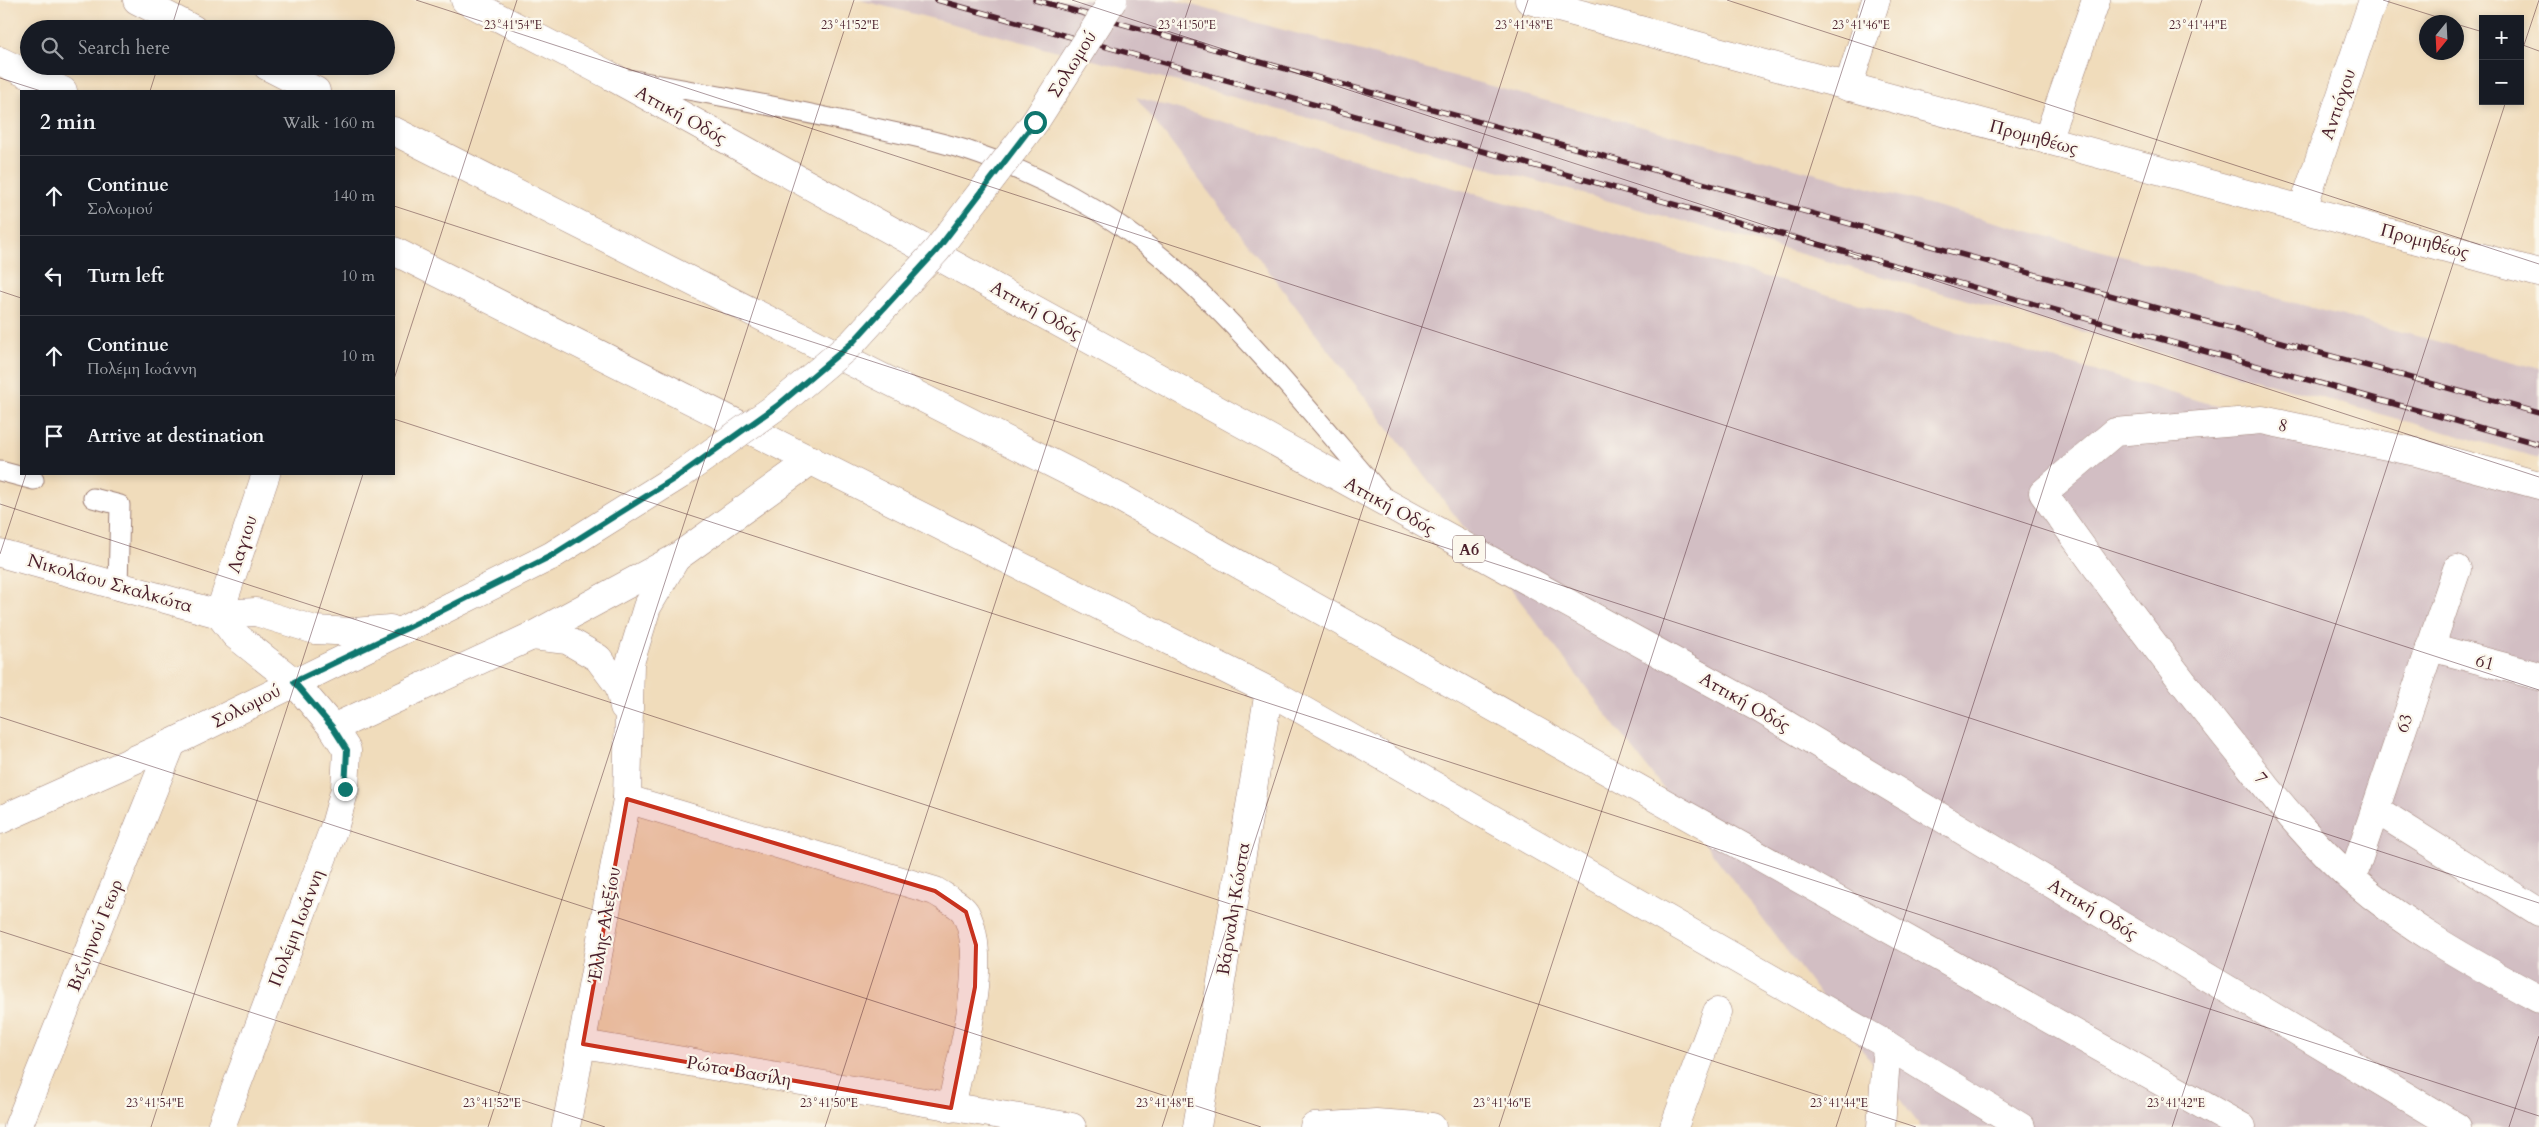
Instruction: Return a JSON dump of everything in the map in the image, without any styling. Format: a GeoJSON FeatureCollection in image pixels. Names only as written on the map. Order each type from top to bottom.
{"type":"FeatureCollection","features":[{"type":"Feature","properties":{"kind":"main road"},"geometry":{"type":"LineString","coordinates":[[137,0],[176,20]]}},
{"type":"Feature","properties":{"kind":"main road","name":"Αττική Οδός"},"geometry":{"type":"LineString","coordinates":[[465,0],[609,75],[1757,707],[2457,1127]]}},
{"type":"Feature","properties":{"kind":"main road","name":"Σολωμού"},"geometry":{"type":"LineString","coordinates":[[0,820],[172,743],[551,556],[680,475],[777,406],[853,342],[937,250],[1035,122],[1113,0]]}},
{"type":"Feature","properties":{"kind":"main road","name":"Προμηθέως"},"geometry":{"type":"LineString","coordinates":[[1530,0],[2539,273]]}},
{"type":"Feature","properties":{"kind":"main road"},"geometry":{"type":"LineString","coordinates":[[1848,87],[1876,0]]}},
{"type":"Feature","properties":{"kind":"main road"},"geometry":{"type":"LineString","coordinates":[[2047,140],[2096,0]]}},
{"type":"Feature","properties":{"kind":"main road","name":"Αντιόχου"},"geometry":{"type":"LineString","coordinates":[[2303,208],[2373,0]]}},
{"type":"Feature","properties":{"kind":"main road"},"geometry":{"type":"LineString","coordinates":[[0,61],[20,71]]}},
{"type":"Feature","properties":{"kind":"main road"},"geometry":{"type":"LineString","coordinates":[[29,75],[61,90]]}},
{"type":"Feature","properties":{"kind":"main road"},"geometry":{"type":"LineString","coordinates":[[285,75],[314,90]]}},
{"type":"Feature","properties":{"kind":"main road"},"geometry":{"type":"LineString","coordinates":[[395,132],[1119,497],[2242,1127]]}},
{"type":"Feature","properties":{"kind":"main road"},"geometry":{"type":"LineString","coordinates":[[395,252],[1269,691],[1887,1045],[2021,1127]]}},
{"type":"Feature","properties":{"kind":"main road","name":"8"},"geometry":{"type":"LineString","coordinates":[[2043,493],[2115,432],[2262,420],[2416,452],[2539,485]]}},
{"type":"Feature","properties":{"kind":"main road"},"geometry":{"type":"LineString","coordinates":[[333,728],[532,636],[676,558],[812,460]]}},
{"type":"Feature","properties":{"kind":"main road","name":"Λαγιου"},"geometry":{"type":"LineString","coordinates":[[219,614],[266,475]]}},
{"type":"Feature","properties":{"kind":"main road","name":"7"},"geometry":{"type":"LineString","coordinates":[[2043,493],[2101,575],[2216,723],[2293,817],[2352,878],[2400,916],[2440,943],[2539,1000]]}},
{"type":"Feature","properties":{"kind":"main road","name":"Νικολάου Σκαλκώτα"},"geometry":{"type":"LineString","coordinates":[[0,552],[219,614],[256,612],[315,630],[354,632],[407,628]]}},
{"type":"Feature","properties":{"kind":"main road","name":"Έλλης Αλεξίου"},"geometry":{"type":"LineString","coordinates":[[566,1127],[627,799],[627,721],[630,663],[647,607],[676,558]]}},
{"type":"Feature","properties":{"kind":"main road","name":"63"},"geometry":{"type":"LineString","coordinates":[[2352,878],[2457,569]]}},
{"type":"Feature","properties":{"kind":"main road"},"geometry":{"type":"LineString","coordinates":[[219,614],[235,636],[294,682]]}},
{"type":"Feature","properties":{"kind":"main road","name":"Έλλης Αλεξίου"},"geometry":{"type":"LineString","coordinates":[[532,636],[567,640],[598,658],[619,686],[627,721]]}},
{"type":"Feature","properties":{"kind":"main road","name":"61"},"geometry":{"type":"LineString","coordinates":[[2430,647],[2539,676]]}},
{"type":"Feature","properties":{"kind":"main road","name":"Πολέμη Ιωάννη"},"geometry":{"type":"LineString","coordinates":[[221,1127],[335,825],[345,789],[347,750],[333,728],[294,682]]}},
{"type":"Feature","properties":{"kind":"main road","name":"Βάρναλη Κώστα"},"geometry":{"type":"LineString","coordinates":[[1197,1127],[1269,691]]}},
{"type":"Feature","properties":{"kind":"main road","name":"Βιζυηνού Γεωρ"},"geometry":{"type":"LineString","coordinates":[[18,1127],[172,743]]}},
{"type":"Feature","properties":{"kind":"main road"},"geometry":{"type":"LineString","coordinates":[[627,799],[935,891],[966,912],[976,945],[975,987],[951,1108]]}},
{"type":"Feature","properties":{"kind":"main road"},"geometry":{"type":"LineString","coordinates":[[2375,809],[2539,912]]}},
{"type":"Feature","properties":{"kind":"main road"},"geometry":{"type":"LineString","coordinates":[[1674,1127],[1717,1012]]}},
{"type":"Feature","properties":{"kind":"main road","name":"Ρώτα Βασίλη"},"geometry":{"type":"LineString","coordinates":[[582,1044],[1072,1127]]}},
{"type":"Feature","properties":{"kind":"main road"},"geometry":{"type":"LineString","coordinates":[[1881,1127],[1887,1045]]}},
{"type":"Feature","properties":{"kind":"main road"},"geometry":{"type":"LineString","coordinates":[[1314,1127],[1376,1123],[1432,1127]]}},
{"type":"Feature","properties":{"kind":"lane"},"geometry":{"type":"LineString","coordinates":[[609,75],[838,119],[958,148],[1021,172],[1072,198],[1115,224],[1163,259],[1208,300],[1245,338],[1392,506]]}},
{"type":"Feature","properties":{"kind":"lane"},"geometry":{"type":"LineString","coordinates":[[0,471],[34,480]]}},
{"type":"Feature","properties":{"kind":"lane"},"geometry":{"type":"LineString","coordinates":[[93,498],[120,505],[118,586]]}},
{"type":"Feature","properties":{"kind":"highlighted area"},"geometry":{"type":"Polygon","coordinates":[[[627,799],[935,891],[966,912],[976,945],[975,987],[951,1108],[583,1044],[627,799]]]}},
{"type":"Feature","properties":{"kind":"shaded area"},"geometry":{"type":"Polygon","coordinates":[[[860,0],[1173,0],[2539,369],[2539,458],[1182,83],[860,0]]]}},
{"type":"Feature","properties":{"kind":"shaded area"},"geometry":{"type":"Polygon","coordinates":[[[1136,97],[2539,498],[2539,1127],[1921,1127],[1136,97]]]}},
{"type":"Feature","properties":{"kind":"railway"},"geometry":{"type":"LineString","coordinates":[[937,0],[2539,444]]}},
{"type":"Feature","properties":{"kind":"railway"},"geometry":{"type":"LineString","coordinates":[[1035,0],[2539,413]]}},
{"type":"Feature","properties":{"kind":"route"},"geometry":{"type":"LineString","coordinates":[[345,789],[347,750],[333,728],[294,682],[551,556],[680,475],[777,406],[853,342],[937,250],[1035,122]]}}]}
